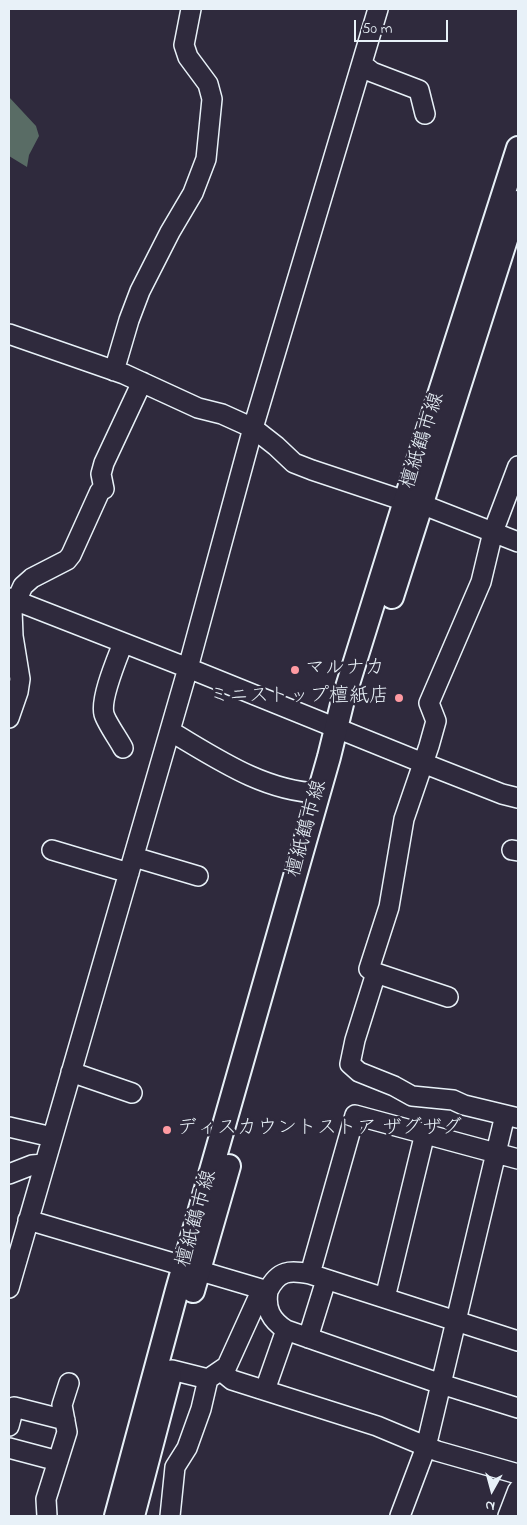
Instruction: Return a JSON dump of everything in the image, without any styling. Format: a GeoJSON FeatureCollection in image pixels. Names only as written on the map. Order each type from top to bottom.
{"type":"FeatureCollection","features":[{"type":"Feature","properties":{"kind":"main road","name":"檀紙鶴市線"},"geometry":{"type":"LineString","coordinates":[[133,1516],[172,1370],[192,1268],[318,792],[343,731],[357,705],[413,503],[518,148]]}},
{"type":"Feature","properties":{"kind":"main road","name":"檀紙鶴市線"},"geometry":{"type":"LineString","coordinates":[[413,503],[517,210]]}},
{"type":"Feature","properties":{"kind":"main road","name":"檀紙鶴市線"},"geometry":{"type":"LineString","coordinates":[[116,1516],[192,1268],[343,731]]}},
{"type":"Feature","properties":{"kind":"street"},"geometry":{"type":"LineString","coordinates":[[114,370],[140,291],[193,192],[206,159],[212,99],[208,84],[188,57],[184,45],[191,9]]}},
{"type":"Feature","properties":{"kind":"street"},"geometry":{"type":"LineString","coordinates":[[9,1288],[170,732],[252,428],[378,9]]}},
{"type":"Feature","properties":{"kind":"street"},"geometry":{"type":"LineString","coordinates":[[362,64],[372,72],[418,90],[425,114]]}},
{"type":"Feature","properties":{"kind":"street"},"geometry":{"type":"LineString","coordinates":[[9,334],[114,370],[198,408],[222,414],[252,428],[276,446],[294,463],[413,503],[518,542]]}},
{"type":"Feature","properties":{"kind":"street"},"geometry":{"type":"LineString","coordinates":[[9,718],[18,692],[20,679],[14,636],[13,600],[23,586],[32,578],[59,565],[67,560],[70,555],[100,491],[104,488],[101,474],[104,463],[142,382]]}},
{"type":"Feature","properties":{"kind":"street"},"geometry":{"type":"LineString","coordinates":[[448,997],[376,974],[369,969],[389,907],[404,819],[436,721],[429,703],[481,582],[493,532],[518,466]]}},
{"type":"Feature","properties":{"kind":"street"},"geometry":{"type":"LineString","coordinates":[[13,600],[502,794],[518,798]]}},
{"type":"Feature","properties":{"kind":"street"},"geometry":{"type":"LineString","coordinates":[[123,643],[112,670],[105,698],[104,714],[123,748]]}},
{"type":"Feature","properties":{"kind":"street"},"geometry":{"type":"LineString","coordinates":[[170,732],[246,776],[303,791],[318,792]]}},
{"type":"Feature","properties":{"kind":"street"},"geometry":{"type":"LineString","coordinates":[[52,850],[198,876]]}},
{"type":"Feature","properties":{"kind":"street"},"geometry":{"type":"LineString","coordinates":[[376,974],[355,1040],[350,1064],[359,1072],[394,1086],[412,1096],[452,1100],[464,1105],[512,1117],[495,1153],[426,1447],[402,1515]]}},
{"type":"Feature","properties":{"kind":"street"},"geometry":{"type":"LineString","coordinates":[[71,1072],[132,1093]]}},
{"type":"Feature","properties":{"kind":"street"},"geometry":{"type":"LineString","coordinates":[[308,1338],[318,1277],[355,1114],[518,1159]]}},
{"type":"Feature","properties":{"kind":"street"},"geometry":{"type":"LineString","coordinates":[[9,1127],[52,1137]]}},
{"type":"Feature","properties":{"kind":"street"},"geometry":{"type":"LineString","coordinates":[[385,1298],[425,1133]]}},
{"type":"Feature","properties":{"kind":"street"},"geometry":{"type":"LineString","coordinates":[[9,1174],[32,1165],[44,1164]]}},
{"type":"Feature","properties":{"kind":"street"},"geometry":{"type":"LineString","coordinates":[[28,1220],[265,1290]]}},
{"type":"Feature","properties":{"kind":"street"},"geometry":{"type":"LineString","coordinates":[[170,1516],[176,1467],[187,1448],[214,1375],[227,1366],[232,1358],[265,1290],[284,1273],[293,1271],[318,1277],[518,1340]]}},
{"type":"Feature","properties":{"kind":"street"},"geometry":{"type":"LineString","coordinates":[[265,1290],[269,1313],[277,1324],[286,1330],[441,1384],[518,1408]]}},
{"type":"Feature","properties":{"kind":"street"},"geometry":{"type":"LineString","coordinates":[[265,1390],[286,1330]]}},
{"type":"Feature","properties":{"kind":"street"},"geometry":{"type":"LineString","coordinates":[[172,1370],[214,1375],[232,1380],[376,1426],[426,1447],[518,1474]]}},
{"type":"Feature","properties":{"kind":"street"},"geometry":{"type":"LineString","coordinates":[[47,1516],[46,1499],[67,1432],[62,1405],[68,1383]]}},
{"type":"Feature","properties":{"kind":"street"},"geometry":{"type":"LineString","coordinates":[[9,1426],[14,1407],[65,1420]]}},
{"type":"Feature","properties":{"kind":"street"},"geometry":{"type":"LineString","coordinates":[[9,1448],[58,1461]]}},
{"type":"Feature","properties":{"kind":"street"},"geometry":{"type":"LineString","coordinates":[[508,1516],[518,1490]]}},
{"type":"Feature","properties":{"kind":"green space"},"geometry":{"type":"Polygon","coordinates":[[[9,97],[36,126],[39,136],[29,155],[27,167],[9,156],[9,97]]]}},
{"type":"Feature","properties":{"kind":"place","name":"マルナカ"},"geometry":{"type":"Point","coordinates":[295,670]}},
{"type":"Feature","properties":{"kind":"place","name":"ミニストップ檀紙店"},"geometry":{"type":"Point","coordinates":[399,698]}},
{"type":"Feature","properties":{"kind":"place","name":"ディスカウントストア ザグザグ"},"geometry":{"type":"Point","coordinates":[167,1130]}}]}
